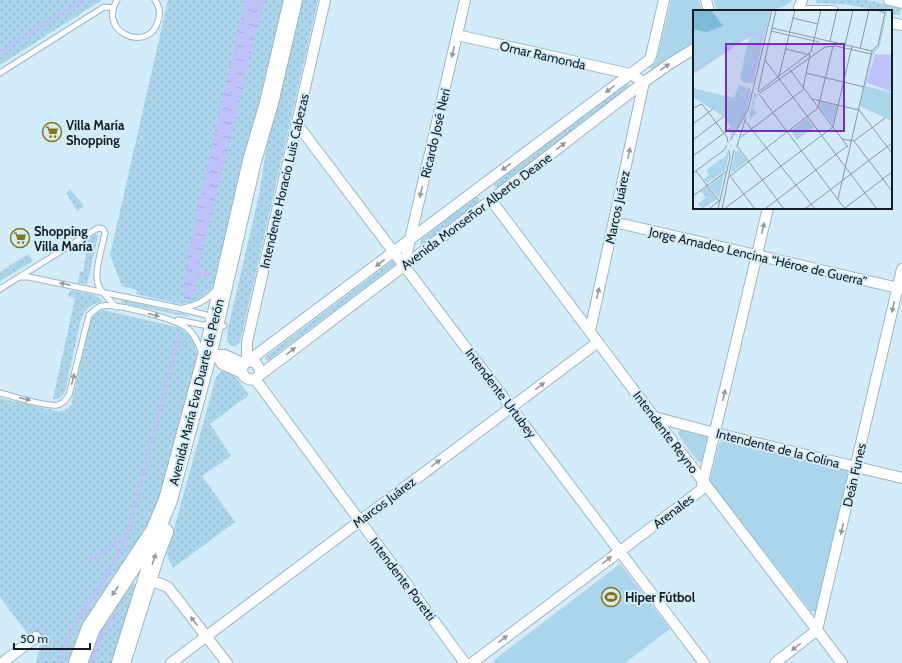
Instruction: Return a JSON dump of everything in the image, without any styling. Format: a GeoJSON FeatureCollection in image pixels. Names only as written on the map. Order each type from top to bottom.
{"type":"FeatureCollection","features":[{"type":"Feature","properties":{"kind":"highway","name":"Avenida María Eva Duarte de Perón"},"geometry":{"type":"LineString","coordinates":[[220,324],[225,277],[252,161],[293,0]]}},
{"type":"Feature","properties":{"kind":"highway","name":"Avenida María Eva Duarte de Perón"},"geometry":{"type":"LineString","coordinates":[[78,663],[91,628],[155,531],[165,509],[220,324],[257,191],[268,103]]}},
{"type":"Feature","properties":{"kind":"highway","name":"Avenida María Eva Duarte de Perón"},"geometry":{"type":"LineString","coordinates":[[121,663],[155,555],[187,474],[210,356]]}},
{"type":"Feature","properties":{"kind":"highway"},"geometry":{"type":"LineString","coordinates":[[127,573],[134,573],[141,576],[147,582]]}},
{"type":"Feature","properties":{"kind":"street","name":"Intendente Horacio Luis Cabezas"},"geometry":{"type":"LineString","coordinates":[[246,365],[247,342],[325,0]]}},
{"type":"Feature","properties":{"kind":"street","name":"Ricardo José Neri"},"geometry":{"type":"LineString","coordinates":[[404,266],[465,0]]}},
{"type":"Feature","properties":{"kind":"street","name":"Avenida Monseñor Alberto Deane"},"geometry":{"type":"LineString","coordinates":[[246,365],[649,60],[664,0]]}},
{"type":"Feature","properties":{"kind":"street"},"geometry":{"type":"LineString","coordinates":[[706,0],[709,10]]}},
{"type":"Feature","properties":{"kind":"street"},"geometry":{"type":"LineString","coordinates":[[798,10],[802,0]]}},
{"type":"Feature","properties":{"kind":"street"},"geometry":{"type":"LineString","coordinates":[[888,0],[902,3]]}},
{"type":"Feature","properties":{"kind":"street"},"geometry":{"type":"LineString","coordinates":[[892,23],[902,25]]}},
{"type":"Feature","properties":{"kind":"street","name":"Omar Ramonda"},"geometry":{"type":"LineString","coordinates":[[457,35],[630,74],[644,82]]}},
{"type":"Feature","properties":{"kind":"street","name":"Avenida Monseñor Alberto Deane"},"geometry":{"type":"LineString","coordinates":[[257,377],[644,82],[693,50]]}},
{"type":"Feature","properties":{"kind":"street","name":"Marcos Juárez"},"geometry":{"type":"LineString","coordinates":[[590,331],[644,82]]}},
{"type":"Feature","properties":{"kind":"street","name":"Intendente Urtubey"},"geometry":{"type":"LineString","coordinates":[[297,124],[704,663]]}},
{"type":"Feature","properties":{"kind":"street","name":"Intendente Reyno"},"geometry":{"type":"LineString","coordinates":[[491,200],[654,417],[842,663]]}},
{"type":"Feature","properties":{"kind":"street","name":"Arenales"},"geometry":{"type":"LineString","coordinates":[[472,663],[701,490],[768,209]]}},
{"type":"Feature","properties":{"kind":"street","name":"Jorge Amadeo Lencina “Héroe de Guerra”"},"geometry":{"type":"LineString","coordinates":[[614,222],[900,288]]}},
{"type":"Feature","properties":{"kind":"street","name":"Deán Funes"},"geometry":{"type":"LineString","coordinates":[[817,630],[900,288],[902,268]]}},
{"type":"Feature","properties":{"kind":"street","name":"Marcos Juárez"},"geometry":{"type":"LineString","coordinates":[[177,661],[206,637],[359,520],[598,342]]}},
{"type":"Feature","properties":{"kind":"street"},"geometry":{"type":"LineString","coordinates":[[210,356],[225,355],[246,365],[246,378],[248,380],[257,377]]}},
{"type":"Feature","properties":{"kind":"street","name":"Intendente Poretti"},"geometry":{"type":"LineString","coordinates":[[246,365],[258,364],[260,369],[257,377],[359,520],[465,663]]}},
{"type":"Feature","properties":{"kind":"street","name":"Intendente de la Colina"},"geometry":{"type":"LineString","coordinates":[[654,417],[902,478]]}},
{"type":"Feature","properties":{"kind":"street"},"geometry":{"type":"LineString","coordinates":[[147,582],[158,583],[168,587],[223,662]]}},
{"type":"Feature","properties":{"kind":"street"},"geometry":{"type":"LineString","coordinates":[[775,663],[817,630]]}},
{"type":"Feature","properties":{"kind":"street"},"geometry":{"type":"LineString","coordinates":[[2,663],[36,637]]}},
{"type":"Feature","properties":{"kind":"lane"},"geometry":{"type":"LineString","coordinates":[[117,0],[113,8],[112,16],[114,24],[119,30],[129,37],[141,37],[148,35],[154,30],[160,16],[159,8],[155,0]]}},
{"type":"Feature","properties":{"kind":"lane"},"geometry":{"type":"LineString","coordinates":[[0,73],[104,7],[113,8]]}},
{"type":"Feature","properties":{"kind":"lane"},"geometry":{"type":"LineString","coordinates":[[0,289],[100,228],[103,229],[105,233],[97,272],[98,285],[116,307]]}},
{"type":"Feature","properties":{"kind":"lane"},"geometry":{"type":"LineString","coordinates":[[19,278],[28,277],[178,308],[206,315],[220,324]]}},
{"type":"Feature","properties":{"kind":"lane"},"geometry":{"type":"LineString","coordinates":[[178,308],[193,306],[206,299],[216,290],[225,277]]}},
{"type":"Feature","properties":{"kind":"lane"},"geometry":{"type":"LineString","coordinates":[[0,393],[50,405],[61,404],[69,395],[89,315],[100,307],[116,307],[203,325],[220,324]]}},
{"type":"Feature","properties":{"kind":"lane"},"geometry":{"type":"LineString","coordinates":[[171,319],[182,325],[193,334],[200,347],[210,356]]}},
{"type":"Feature","properties":{"kind":"shaded area"},"geometry":{"type":"Polygon","coordinates":[[[0,0],[102,0],[0,65],[0,0]]]}},
{"type":"Feature","properties":{"kind":"shaded area"},"geometry":{"type":"Polygon","coordinates":[[[168,0],[288,0],[217,282],[201,298],[186,304],[136,294],[137,290],[122,286],[110,255],[168,0]]]}},
{"type":"Feature","properties":{"kind":"shaded area"},"geometry":{"type":"Polygon","coordinates":[[[298,0],[318,0],[240,342],[236,346],[231,346],[227,341],[227,333],[259,195],[272,113],[298,0]]]}},
{"type":"Feature","properties":{"kind":"shaded area"},"geometry":{"type":"Polygon","coordinates":[[[671,0],[699,0],[702,10],[693,10],[693,45],[655,68],[648,68],[656,62],[671,0]]]}},
{"type":"Feature","properties":{"kind":"shaded area"},"geometry":{"type":"Polygon","coordinates":[[[714,0],[792,0],[786,5],[771,10],[717,10],[714,0]]]}},
{"type":"Feature","properties":{"kind":"shaded area"},"geometry":{"type":"Polygon","coordinates":[[[815,0],[867,0],[899,7],[901,9],[900,15],[892,14],[892,10],[874,10],[851,5],[817,3],[815,0]]]}},
{"type":"Feature","properties":{"kind":"shaded area"},"geometry":{"type":"Polygon","coordinates":[[[626,84],[630,85],[629,88],[497,188],[495,187],[494,184],[626,84]]]}},
{"type":"Feature","properties":{"kind":"shaded area"},"geometry":{"type":"Polygon","coordinates":[[[70,190],[83,204],[83,207],[77,211],[66,193],[70,190]]]}},
{"type":"Feature","properties":{"kind":"shaded area"},"geometry":{"type":"Polygon","coordinates":[[[476,197],[479,198],[479,202],[420,245],[421,239],[476,197]]]}},
{"type":"Feature","properties":{"kind":"shaded area"},"geometry":{"type":"Polygon","coordinates":[[[95,234],[98,236],[87,284],[78,283],[80,272],[83,271],[87,249],[80,247],[80,245],[95,234]]]}},
{"type":"Feature","properties":{"kind":"shaded area"},"geometry":{"type":"Polygon","coordinates":[[[28,254],[33,261],[0,281],[0,272],[28,254]]]}},
{"type":"Feature","properties":{"kind":"shaded area"},"geometry":{"type":"Polygon","coordinates":[[[392,261],[395,262],[395,265],[269,360],[265,360],[266,356],[392,261]]]}},
{"type":"Feature","properties":{"kind":"shaded area"},"geometry":{"type":"Polygon","coordinates":[[[72,290],[94,295],[102,301],[88,308],[84,313],[80,323],[65,392],[59,399],[53,399],[75,298],[68,296],[72,290]]]}},
{"type":"Feature","properties":{"kind":"shaded area"},"geometry":{"type":"Polygon","coordinates":[[[123,300],[188,315],[189,317],[121,303],[123,300]]]}},
{"type":"Feature","properties":{"kind":"shaded area"},"geometry":{"type":"Polygon","coordinates":[[[103,310],[181,328],[192,338],[198,356],[163,504],[72,663],[36,663],[42,637],[37,631],[30,637],[0,597],[0,398],[57,411],[68,408],[71,405],[91,319],[94,314],[103,310]]]}},
{"type":"Feature","properties":{"kind":"shaded area"},"geometry":{"type":"Polygon","coordinates":[[[221,371],[230,373],[234,376],[249,395],[210,424],[231,456],[202,476],[235,522],[173,568],[167,554],[216,377],[221,371]]]}},
{"type":"Feature","properties":{"kind":"shaded area"},"geometry":{"type":"Polygon","coordinates":[[[681,429],[707,436],[708,440],[702,462],[697,461],[678,434],[681,429]]]}},
{"type":"Feature","properties":{"kind":"shaded area"},"geometry":{"type":"Polygon","coordinates":[[[724,440],[844,469],[849,472],[817,611],[811,611],[711,484],[710,480],[719,443],[724,440]]]}},
{"type":"Feature","properties":{"kind":"shaded area","name":"Hiper Fútbol"},"geometry":{"type":"Polygon","coordinates":[[[620,564],[670,629],[625,663],[494,663],[494,660],[620,564]]]}},
{"type":"Feature","properties":{"kind":"shaded area"},"geometry":{"type":"Polygon","coordinates":[[[131,582],[137,585],[113,663],[83,663],[88,646],[131,582]]]}},
{"type":"Feature","properties":{"kind":"water"},"geometry":{"type":"Polygon","coordinates":[[[245,0],[264,0],[199,268],[201,270],[211,272],[210,277],[198,276],[190,300],[185,300],[185,277],[196,214],[245,0]]]}},
{"type":"Feature","properties":{"kind":"waterway"},"geometry":{"type":"LineString","coordinates":[[0,52],[83,0]]}},
{"type":"Feature","properties":{"kind":"waterway"},"geometry":{"type":"LineString","coordinates":[[60,663],[65,646],[73,630],[111,568],[127,536],[180,333]]}},
{"type":"Feature","properties":{"kind":"waterway"},"geometry":{"type":"LineString","coordinates":[[89,561],[127,536]]}},
{"type":"Feature","properties":{"kind":"waterway"},"geometry":{"type":"LineString","coordinates":[[91,663],[100,638],[115,613]]}},
{"type":"Feature","properties":{"kind":"place","name":"Villa María Shopping"},"geometry":{"type":"Point","coordinates":[52,132]}},
{"type":"Feature","properties":{"kind":"place","name":"Shopping Villa María"},"geometry":{"type":"Point","coordinates":[20,238]}},
{"type":"Feature","properties":{"kind":"place","name":"Hiper Fútbol"},"geometry":{"type":"Point","coordinates":[611,597]}}]}
